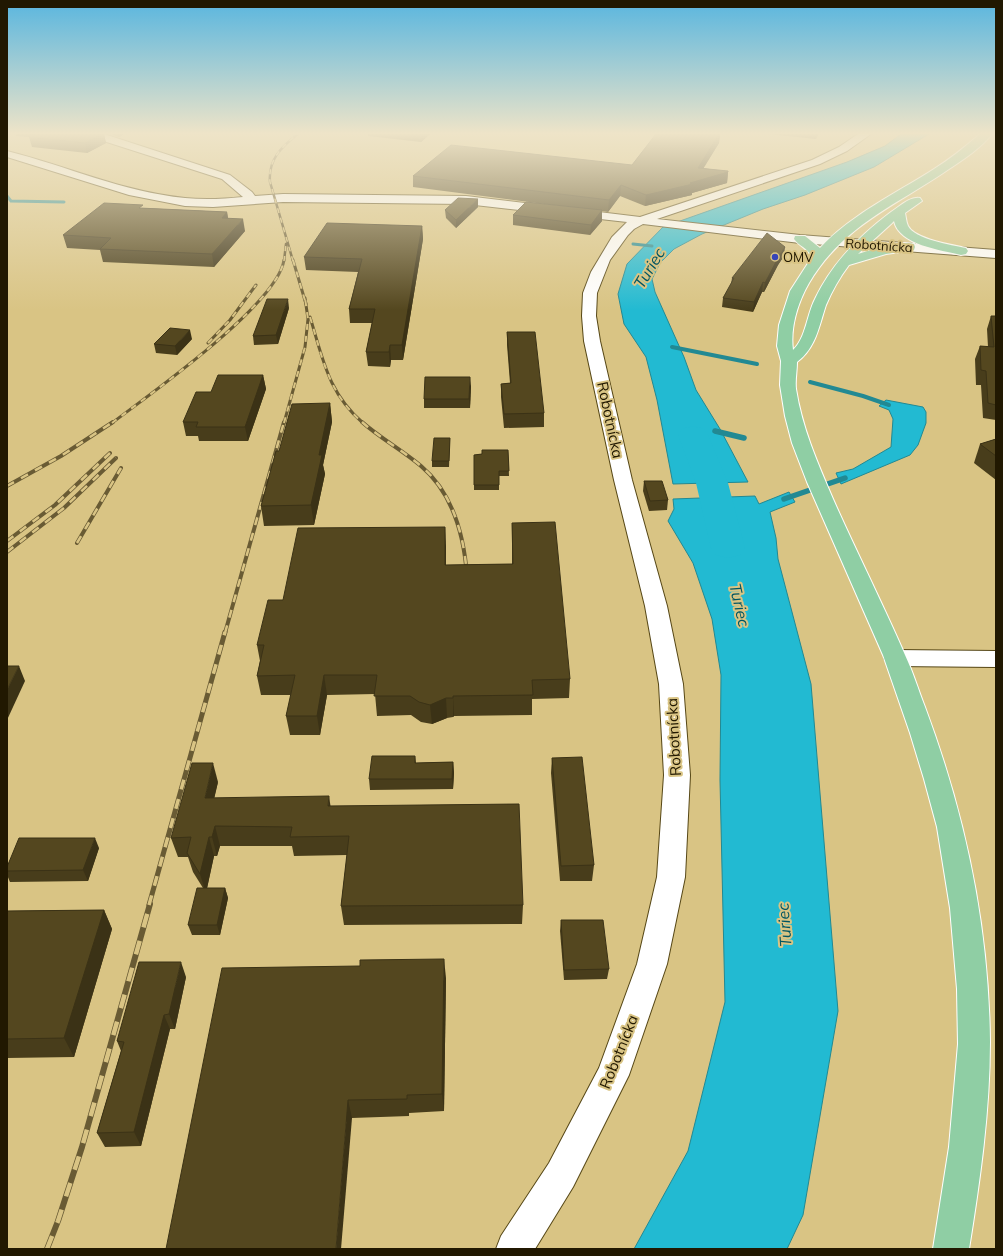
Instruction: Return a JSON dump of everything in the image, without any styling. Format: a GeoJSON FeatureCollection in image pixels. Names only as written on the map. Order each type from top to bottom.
{"type":"FeatureCollection","features":[{"type":"Feature","properties":{"kind":"main road"},"geometry":{"type":"LineString","coordinates":[[901,193],[867,214],[844,232],[819,257],[805,276],[792,303],[785,334],[785,350],[789,360],[787,376],[792,408],[818,485],[844,548],[895,658],[925,740],[940,786],[958,866],[967,921],[972,980],[974,1044],[963,1176],[951,1249]]}},
{"type":"Feature","properties":{"kind":"main road"},"geometry":{"type":"LineString","coordinates":[[789,360],[800,352],[807,339],[821,300],[844,262],[859,243],[882,223],[926,195]]}},
{"type":"Feature","properties":{"kind":"main road"},"geometry":{"type":"LineString","coordinates":[[899,211],[902,228],[912,236],[922,241],[961,251]]}},
{"type":"Feature","properties":{"kind":"main road"},"geometry":{"type":"LineString","coordinates":[[800,239],[814,248],[819,257]]}},
{"type":"Feature","properties":{"kind":"main road"},"geometry":{"type":"LineString","coordinates":[[844,262],[885,250],[909,247]]}},
{"type":"Feature","properties":{"kind":"street","name":"Robotnícka"},"geometry":{"type":"LineString","coordinates":[[133,193],[159,199],[213,203],[283,198],[466,200],[650,220],[800,239],[996,254]]}},
{"type":"Feature","properties":{"kind":"street"},"geometry":{"type":"LineString","coordinates":[[246,193],[250,200]]}},
{"type":"Feature","properties":{"kind":"street"},"geometry":{"type":"LineString","coordinates":[[650,220],[728,193]]}},
{"type":"Feature","properties":{"kind":"street","name":"Robotnícka"},"geometry":{"type":"LineString","coordinates":[[514,1249],[561,1175],[613,1075],[652,964],[665,910],[671,876],[677,775],[671,684],[656,606],[623,480],[589,320],[589,300],[593,280],[597,272],[620,237],[631,225],[650,220]]}},
{"type":"Feature","properties":{"kind":"street"},"geometry":{"type":"LineString","coordinates":[[895,658],[996,659]]}},
{"type":"Feature","properties":{"kind":"water"},"geometry":{"type":"Polygon","coordinates":[[[760,193],[811,193],[763,209],[702,234],[674,249],[660,263],[652,279],[655,292],[684,357],[696,390],[720,429],[748,482],[673,484],[657,400],[646,357],[624,324],[618,294],[627,264],[663,227],[760,193]]]}},
{"type":"Feature","properties":{"kind":"water"},"geometry":{"type":"Polygon","coordinates":[[[886,400],[923,407],[926,412],[926,423],[918,445],[910,455],[841,484],[836,473],[853,469],[891,447],[893,419],[889,410],[879,406],[886,400]]]}},
{"type":"Feature","properties":{"kind":"water"},"geometry":{"type":"Polygon","coordinates":[[[789,492],[795,502],[770,512],[776,538],[778,559],[811,684],[838,1011],[803,1215],[787,1249],[634,1249],[688,1151],[725,1002],[720,780],[721,675],[712,619],[693,563],[668,521],[674,509],[673,499],[755,496],[759,504],[789,492]]]}},
{"type":"Feature","properties":{"kind":"building"},"geometry":{"type":"Polygon","coordinates":[[[549,193],[615,193],[609,200],[549,193]]]}},
{"type":"Feature","properties":{"kind":"building"},"geometry":{"type":"Polygon","coordinates":[[[640,193],[656,193],[646,195],[640,193]]]}},
{"type":"Feature","properties":{"kind":"building"},"geometry":{"type":"Polygon","coordinates":[[[458,198],[478,199],[456,220],[445,210],[458,198]]]}},
{"type":"Feature","properties":{"kind":"building"},"geometry":{"type":"Polygon","coordinates":[[[526,202],[602,210],[591,225],[513,215],[526,202]]]}},
{"type":"Feature","properties":{"kind":"building"},"geometry":{"type":"Polygon","coordinates":[[[104,203],[143,205],[139,208],[227,212],[222,218],[243,219],[212,254],[100,249],[111,238],[63,235],[104,203]]]}},
{"type":"Feature","properties":{"kind":"building"},"geometry":{"type":"Polygon","coordinates":[[[327,223],[422,226],[402,345],[390,345],[389,352],[366,352],[375,309],[349,309],[362,259],[304,257],[327,223]]]}},
{"type":"Feature","properties":{"kind":"building"},"geometry":{"type":"Polygon","coordinates":[[[767,233],[785,247],[765,283],[763,282],[754,302],[723,298],[734,278],[732,278],[767,233]]]}},
{"type":"Feature","properties":{"kind":"building"},"geometry":{"type":"Polygon","coordinates":[[[267,299],[288,299],[276,335],[253,336],[267,299]]]}},
{"type":"Feature","properties":{"kind":"building"},"geometry":{"type":"Polygon","coordinates":[[[991,316],[996,316],[996,405],[988,403],[986,371],[981,370],[980,346],[994,347],[991,316]]]}},
{"type":"Feature","properties":{"kind":"building"},"geometry":{"type":"Polygon","coordinates":[[[170,328],[190,330],[175,346],[154,344],[170,328]]]}},
{"type":"Feature","properties":{"kind":"building"},"geometry":{"type":"Polygon","coordinates":[[[507,332],[535,332],[544,413],[504,414],[501,384],[511,383],[507,332]]]}},
{"type":"Feature","properties":{"kind":"building"},"geometry":{"type":"Polygon","coordinates":[[[218,375],[263,375],[245,427],[196,427],[198,422],[183,422],[196,392],[211,392],[218,375]]]}},
{"type":"Feature","properties":{"kind":"building"},"geometry":{"type":"Polygon","coordinates":[[[425,377],[470,377],[469,399],[424,399],[425,377]]]}},
{"type":"Feature","properties":{"kind":"building"},"geometry":{"type":"Polygon","coordinates":[[[330,403],[319,455],[322,455],[311,505],[261,506],[276,451],[279,451],[292,404],[330,403]]]}},
{"type":"Feature","properties":{"kind":"building"},"geometry":{"type":"Polygon","coordinates":[[[434,438],[450,438],[449,461],[432,461],[434,438]]]}},
{"type":"Feature","properties":{"kind":"building"},"geometry":{"type":"Polygon","coordinates":[[[996,439],[996,456],[980,444],[996,439]]]}},
{"type":"Feature","properties":{"kind":"building"},"geometry":{"type":"Polygon","coordinates":[[[482,450],[508,450],[509,471],[499,471],[499,485],[474,485],[474,455],[482,454],[482,450]]]}},
{"type":"Feature","properties":{"kind":"building"},"geometry":{"type":"Polygon","coordinates":[[[644,481],[662,481],[668,500],[650,501],[644,481]]]}},
{"type":"Feature","properties":{"kind":"building"},"geometry":{"type":"Polygon","coordinates":[[[555,522],[570,679],[532,680],[533,695],[453,696],[453,698],[446,698],[430,705],[419,702],[410,696],[374,696],[377,675],[324,675],[317,716],[286,716],[295,675],[257,676],[264,645],[257,645],[268,600],[283,600],[298,528],[445,527],[445,565],[513,564],[512,523],[555,522]]]}},
{"type":"Feature","properties":{"kind":"building"},"geometry":{"type":"Polygon","coordinates":[[[7,666],[19,666],[7,690],[7,666]]]}},
{"type":"Feature","properties":{"kind":"building"},"geometry":{"type":"Polygon","coordinates":[[[372,756],[415,756],[415,763],[453,762],[452,779],[369,779],[372,756]]]}},
{"type":"Feature","properties":{"kind":"building"},"geometry":{"type":"Polygon","coordinates":[[[582,757],[594,865],[561,866],[552,758],[582,757]]]}},
{"type":"Feature","properties":{"kind":"building"},"geometry":{"type":"Polygon","coordinates":[[[192,763],[213,763],[205,798],[329,796],[328,806],[519,804],[523,905],[341,906],[349,836],[290,837],[292,827],[215,826],[212,837],[209,837],[200,874],[187,853],[191,837],[171,838],[192,763]]]}},
{"type":"Feature","properties":{"kind":"building"},"geometry":{"type":"Polygon","coordinates":[[[19,838],[95,838],[83,870],[7,871],[7,867],[19,838]]]}},
{"type":"Feature","properties":{"kind":"building"},"geometry":{"type":"Polygon","coordinates":[[[197,888],[225,888],[217,925],[188,925],[197,888]]]}},
{"type":"Feature","properties":{"kind":"building"},"geometry":{"type":"Polygon","coordinates":[[[104,910],[64,1038],[7,1039],[7,911],[104,910]]]}},
{"type":"Feature","properties":{"kind":"building"},"geometry":{"type":"Polygon","coordinates":[[[561,920],[603,920],[609,969],[564,970],[561,920]]]}},
{"type":"Feature","properties":{"kind":"building"},"geometry":{"type":"Polygon","coordinates":[[[444,959],[442,1094],[407,1095],[407,1099],[348,1100],[336,1249],[166,1249],[222,968],[360,966],[360,960],[444,959]]]}},
{"type":"Feature","properties":{"kind":"building"},"geometry":{"type":"Polygon","coordinates":[[[139,962],[181,962],[169,1014],[164,1015],[134,1132],[97,1133],[124,1042],[117,1041],[139,962]]]}},
{"type":"Feature","properties":{"kind":"waterway"},"geometry":{"type":"LineString","coordinates":[[7,196],[11,201],[64,202]]}},
{"type":"Feature","properties":{"kind":"waterway"},"geometry":{"type":"LineString","coordinates":[[633,244],[652,246]]}},
{"type":"Feature","properties":{"kind":"waterway"},"geometry":{"type":"LineString","coordinates":[[672,347],[757,364]]}},
{"type":"Feature","properties":{"kind":"waterway"},"geometry":{"type":"LineString","coordinates":[[810,382],[863,396],[889,405]]}},
{"type":"Feature","properties":{"kind":"waterway"},"geometry":{"type":"LineString","coordinates":[[715,431],[744,438]]}},
{"type":"Feature","properties":{"kind":"waterway","name":"Turiec"},"geometry":{"type":"LineString","coordinates":[[693,435],[712,483],[728,548]]}},
{"type":"Feature","properties":{"kind":"waterway"},"geometry":{"type":"LineString","coordinates":[[784,499],[845,478]]}},
{"type":"Feature","properties":{"kind":"railway"},"geometry":{"type":"LineString","coordinates":[[273,193],[293,261]]}},
{"type":"Feature","properties":{"kind":"railway"},"geometry":{"type":"LineString","coordinates":[[284,261],[286,244]]}},
{"type":"Feature","properties":{"kind":"railway"},"geometry":{"type":"LineString","coordinates":[[112,423],[181,371],[237,324],[260,300],[276,279],[284,260]]}},
{"type":"Feature","properties":{"kind":"railway"},"geometry":{"type":"LineString","coordinates":[[293,260],[306,303]]}},
{"type":"Feature","properties":{"kind":"railway"},"geometry":{"type":"LineString","coordinates":[[208,343],[230,320],[256,285]]}},
{"type":"Feature","properties":{"kind":"railway"},"geometry":{"type":"LineString","coordinates":[[305,298],[306,303]]}},
{"type":"Feature","properties":{"kind":"railway"},"geometry":{"type":"LineString","coordinates":[[284,423],[305,347],[308,319],[306,303]]}},
{"type":"Feature","properties":{"kind":"railway"},"geometry":{"type":"LineString","coordinates":[[310,317],[323,361],[334,387],[351,412],[363,423]]}},
{"type":"Feature","properties":{"kind":"railway"},"geometry":{"type":"LineString","coordinates":[[7,486],[61,456],[113,422]]}},
{"type":"Feature","properties":{"kind":"railway"},"geometry":{"type":"LineString","coordinates":[[225,633],[284,422]]}},
{"type":"Feature","properties":{"kind":"railway"},"geometry":{"type":"LineString","coordinates":[[362,422],[421,466],[441,489],[449,502],[460,530],[467,576]]}},
{"type":"Feature","properties":{"kind":"railway"},"geometry":{"type":"LineString","coordinates":[[7,541],[55,505],[110,453]]}},
{"type":"Feature","properties":{"kind":"railway"},"geometry":{"type":"LineString","coordinates":[[7,552],[64,508],[116,458]]}},
{"type":"Feature","properties":{"kind":"railway"},"geometry":{"type":"LineString","coordinates":[[77,543],[121,468]]}},
{"type":"Feature","properties":{"kind":"railway"},"geometry":{"type":"LineString","coordinates":[[149,905],[225,632]]}},
{"type":"Feature","properties":{"kind":"railway"},"geometry":{"type":"LineString","coordinates":[[47,1249],[58,1221],[82,1147],[150,904]]}},
{"type":"Feature","properties":{"kind":"place","name":"OMV"},"geometry":{"type":"Point","coordinates":[775,257]}}]}
